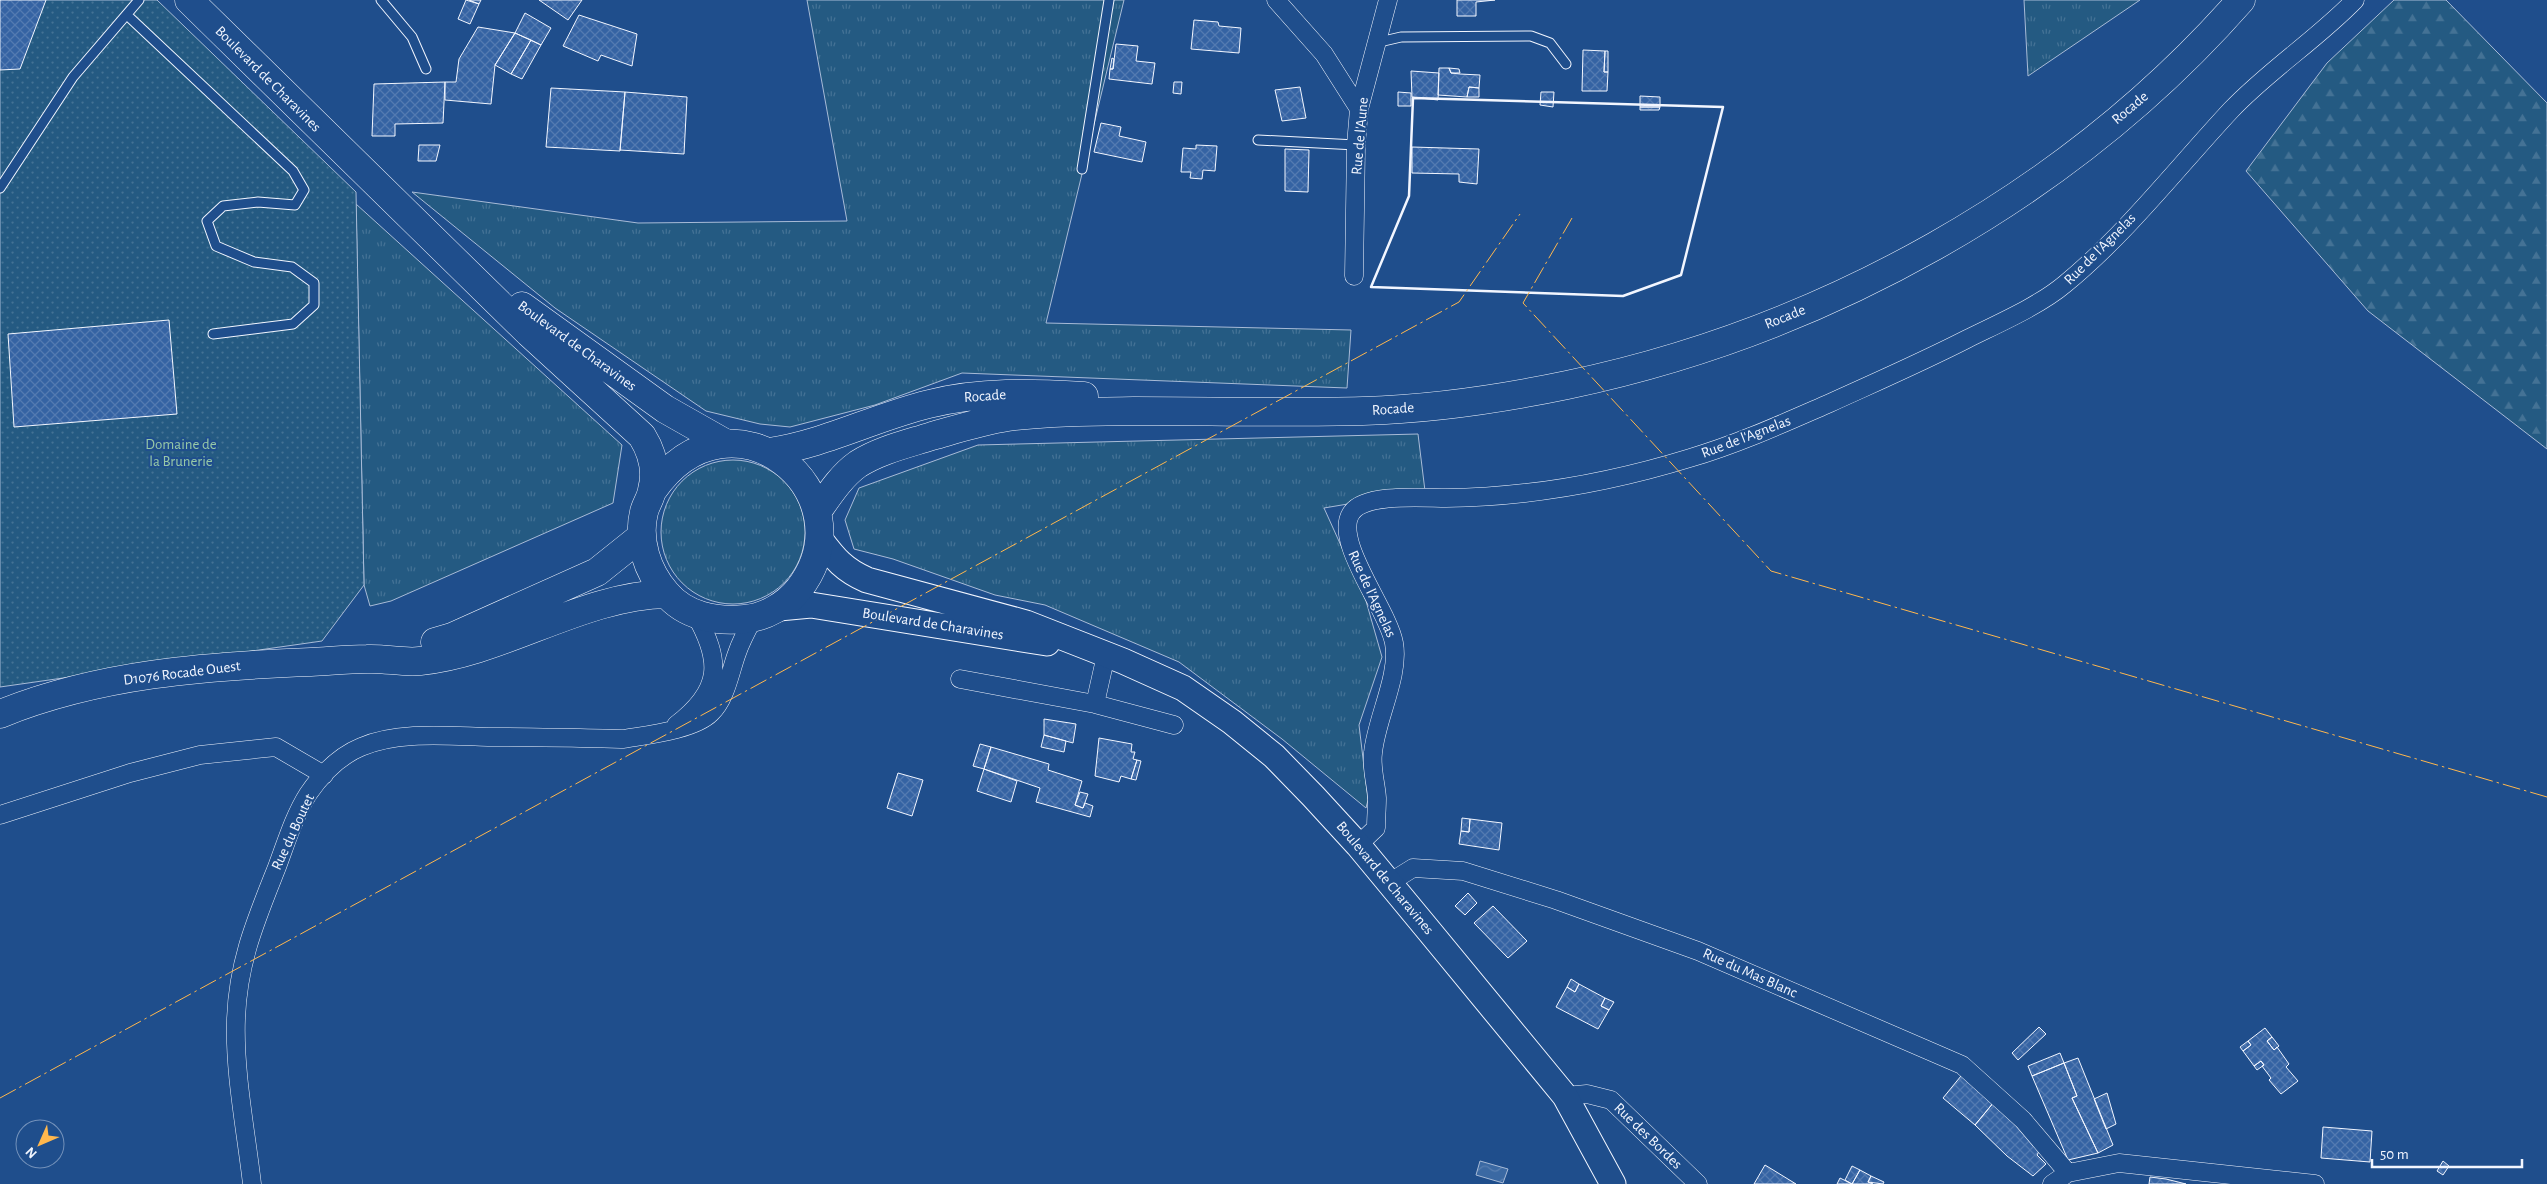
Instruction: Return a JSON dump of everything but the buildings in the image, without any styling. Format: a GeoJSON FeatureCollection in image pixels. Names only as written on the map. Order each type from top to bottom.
{"type":"FeatureCollection","features":[{"type":"Feature","properties":{"kind":"main road","name":"Boulevard de Charavines"},"geometry":{"type":"LineString","coordinates":[[189,0],[529,333],[642,436],[650,449],[653,464],[652,490]]}},
{"type":"Feature","properties":{"kind":"main road","name":"Rocade"},"geometry":{"type":"LineString","coordinates":[[817,512],[837,485],[856,466],[899,446],[1004,417],[1058,412],[1368,411],[1438,406],[1506,396],[1630,370],[1694,351],[1767,325],[1846,292],[1902,264],[2008,200],[2064,162],[2126,112],[2178,66],[2242,0]]}},
{"type":"Feature","properties":{"kind":"main road","name":"Boulevard de Charavines"},"geometry":{"type":"LineString","coordinates":[[434,241],[665,408],[725,444]]}},
{"type":"Feature","properties":{"kind":"main road","name":"Rocade"},"geometry":{"type":"LineString","coordinates":[[769,452],[806,445],[927,404],[959,397],[991,394],[1034,393],[1100,396],[1237,411]]}},
{"type":"Feature","properties":{"kind":"main road","name":"Boulevard de Charavines"},"geometry":{"type":"LineString","coordinates":[[725,444],[748,445],[769,452],[791,467],[808,488],[817,512],[820,540],[816,560],[807,578],[795,595],[778,608],[753,619],[723,621],[695,614],[667,594],[645,557],[642,536],[644,512],[652,490],[665,472],[683,457],[703,448],[725,444]]}},
{"type":"Feature","properties":{"kind":"main road","name":"D1076 Rocade Ouest"},"geometry":{"type":"LineString","coordinates":[[368,659],[452,637],[527,604],[597,572],[642,536]]}},
{"type":"Feature","properties":{"kind":"main road","name":"Boulevard de Charavines"},"geometry":{"type":"LineString","coordinates":[[820,540],[835,560],[848,572],[867,580],[1026,623],[1183,688],[1232,722],[1274,756],[1358,845],[1565,1096],[1613,1184]]}},
{"type":"Feature","properties":{"kind":"main road","name":"D1076 Rocade Ouest"},"geometry":{"type":"LineString","coordinates":[[0,714],[56,695],[92,686],[174,672],[246,664],[368,659],[420,661],[458,654],[617,600],[667,594]]}},
{"type":"Feature","properties":{"kind":"main road","name":"Boulevard de Charavines"},"geometry":{"type":"LineString","coordinates":[[778,608],[811,605],[840,609],[1096,652]]}},
{"type":"Feature","properties":{"kind":"street"},"geometry":{"type":"LineString","coordinates":[[1276,0],[1324,54],[1359,110]]}},
{"type":"Feature","properties":{"kind":"street","name":"Rue de l'Aune"},"geometry":{"type":"LineString","coordinates":[[1354,276],[1356,145],[1359,110],[1375,43],[1388,0]]}},
{"type":"Feature","properties":{"kind":"street","name":"Rue de l'Agnelas"},"geometry":{"type":"LineString","coordinates":[[1358,845],[1376,828],[1377,797],[1372,756],[1378,722],[1393,673],[1394,643],[1374,593],[1349,548],[1345,528],[1352,512],[1364,502],[1389,499],[1493,497],[1633,474],[1693,458],[1762,433],[1933,356],[2006,320],[2063,286],[2108,243],[2233,108],[2262,80],[2336,19],[2355,0]]}},
{"type":"Feature","properties":{"kind":"street","name":"Rue du Boutet"},"geometry":{"type":"LineString","coordinates":[[670,730],[701,703],[710,687],[714,667],[713,651],[695,614]]}},
{"type":"Feature","properties":{"kind":"street","name":"Rue du Boutet"},"geometry":{"type":"LineString","coordinates":[[252,1184],[238,1058],[236,1020],[239,981],[245,950],[290,832],[308,795],[324,775],[342,757],[362,746],[401,738],[451,736],[624,739],[670,730],[701,720],[712,713],[720,701],[744,636],[753,619]]}},
{"type":"Feature","properties":{"kind":"street"},"geometry":{"type":"LineString","coordinates":[[1095,704],[1096,652]]}},
{"type":"Feature","properties":{"kind":"street"},"geometry":{"type":"LineString","coordinates":[[960,679],[1095,704],[1174,725]]}},
{"type":"Feature","properties":{"kind":"street"},"geometry":{"type":"LineString","coordinates":[[0,815],[130,773],[200,755],[276,747],[324,775]]}},
{"type":"Feature","properties":{"kind":"street","name":"Rue du Mas Blanc"},"geometry":{"type":"LineString","coordinates":[[1389,883],[1413,868],[1463,871],[1556,900],[1698,951],[1962,1066],[2023,1120],[2068,1173]]}},
{"type":"Feature","properties":{"kind":"street","name":"Rue des Bordes"},"geometry":{"type":"LineString","coordinates":[[1565,1096],[1587,1094],[1611,1100],[1698,1184]]}},
{"type":"Feature","properties":{"kind":"street"},"geometry":{"type":"LineString","coordinates":[[2052,1184],[2068,1173],[2119,1163],[2315,1184]]}},
{"type":"Feature","properties":{"kind":"lane"},"geometry":{"type":"LineString","coordinates":[[0,188],[73,77],[139,0]]}},
{"type":"Feature","properties":{"kind":"lane"},"geometry":{"type":"LineString","coordinates":[[381,0],[412,37],[426,69]]}},
{"type":"Feature","properties":{"kind":"lane"},"geometry":{"type":"LineString","coordinates":[[1082,169],[1108,0]]}},
{"type":"Feature","properties":{"kind":"lane"},"geometry":{"type":"LineString","coordinates":[[127,15],[293,170],[304,190],[295,206],[258,202],[223,206],[207,221],[216,246],[254,262],[292,267],[314,283],[314,306],[294,324],[212,334]]}},
{"type":"Feature","properties":{"kind":"lane"},"geometry":{"type":"LineString","coordinates":[[1375,43],[1401,37],[1531,36],[1550,43],[1566,64]]}},
{"type":"Feature","properties":{"kind":"lane"},"geometry":{"type":"LineString","coordinates":[[1258,140],[1356,145]]}},
{"type":"Feature","properties":{"kind":"green space","name":"Domaine de la Brunerie"},"geometry":{"type":"Polygon","coordinates":[[[0,0],[157,0],[356,192],[364,585],[322,641],[0,687],[0,0]]]}},
{"type":"Feature","properties":{"kind":"green space"},"geometry":{"type":"Polygon","coordinates":[[[807,0],[1124,0],[1046,323],[1351,330],[1347,388],[962,373],[875,405],[790,427],[760,424],[706,411],[555,308],[412,192],[638,223],[847,221],[807,0]]]}},
{"type":"Feature","properties":{"kind":"green space"},"geometry":{"type":"Polygon","coordinates":[[[2024,0],[2140,0],[2028,76],[2024,0]]]}},
{"type":"Feature","properties":{"kind":"green space"},"geometry":{"type":"Polygon","coordinates":[[[2394,0],[2446,0],[2547,103],[2547,449],[2368,311],[2246,171],[2327,63],[2394,0]]]}},
{"type":"Feature","properties":{"kind":"green space"},"geometry":{"type":"Polygon","coordinates":[[[356,204],[622,445],[613,503],[391,601],[370,606],[364,585],[356,204]]]}},
{"type":"Feature","properties":{"kind":"green space"},"geometry":{"type":"Polygon","coordinates":[[[1418,434],[1425,491],[1324,508],[1366,601],[1382,657],[1359,725],[1368,800],[1366,808],[1282,739],[1179,662],[1045,605],[995,595],[893,559],[854,549],[845,520],[859,488],[978,445],[1418,434]]]}},
{"type":"Feature","properties":{"kind":"green space"},"geometry":{"type":"Polygon","coordinates":[[[733,460],[761,465],[784,481],[800,504],[805,532],[800,560],[784,583],[761,599],[733,604],[705,599],[682,583],[666,560],[661,532],[666,504],[682,481],[705,465],[733,460]]]}},
{"type":"Feature","properties":{"kind":"water"},"geometry":{"type":"Polygon","coordinates":[[[1480,1161],[1508,1169],[1503,1183],[1476,1175],[1480,1161]]]}},
{"type":"Feature","properties":{"kind":"wall"},"geometry":{"type":"LineString","coordinates":[[1413,98],[1723,107],[1681,275],[1623,296],[1371,287],[1409,196],[1413,98]]}},
{"type":"Feature","properties":{"kind":"power"},"geometry":{"type":"LineString","coordinates":[[0,1098],[1459,302],[1520,214]]}},
{"type":"Feature","properties":{"kind":"power"},"geometry":{"type":"LineString","coordinates":[[1572,218],[1523,303],[1771,571],[2547,797]]}}]}
